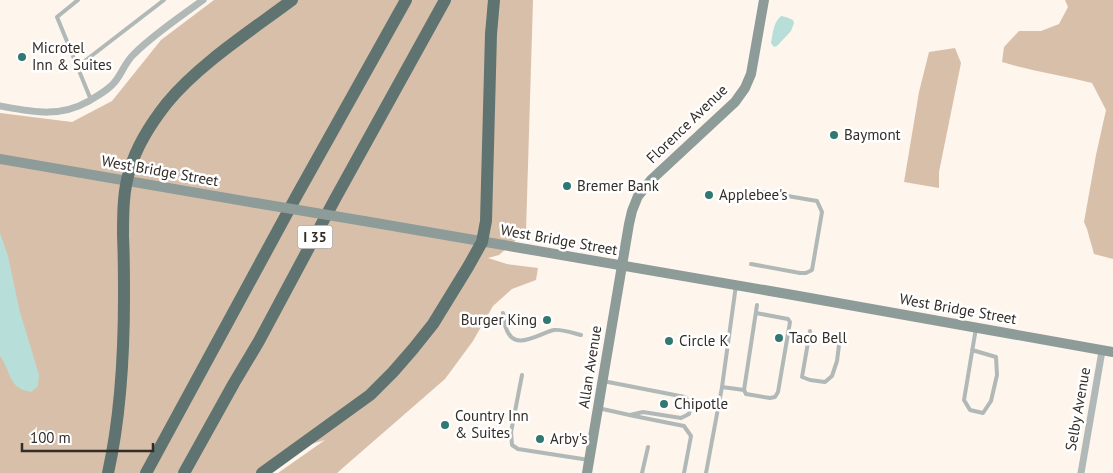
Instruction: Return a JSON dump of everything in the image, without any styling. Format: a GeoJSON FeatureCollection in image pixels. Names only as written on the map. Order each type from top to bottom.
{"type":"FeatureCollection","features":[{"type":"Feature","properties":{"kind":"highway"},"geometry":{"type":"LineString","coordinates":[[108,473],[116,429],[122,370],[124,316],[123,202],[134,156],[167,104],[179,90],[221,53],[292,0]]}},
{"type":"Feature","properties":{"kind":"highway","name":"I 35"},"geometry":{"type":"LineString","coordinates":[[146,473],[297,195],[406,0]]}},
{"type":"Feature","properties":{"kind":"highway","name":"I 35"},"geometry":{"type":"LineString","coordinates":[[184,473],[259,341],[445,0]]}},
{"type":"Feature","properties":{"kind":"highway"},"geometry":{"type":"LineString","coordinates":[[262,473],[370,395],[394,372],[433,324],[482,242],[486,221],[491,34],[494,0]]}},
{"type":"Feature","properties":{"kind":"main road","name":"Florence Avenue"},"geometry":{"type":"LineString","coordinates":[[622,266],[629,224],[638,196],[651,180],[735,102],[749,81],[754,64],[764,0]]}},
{"type":"Feature","properties":{"kind":"main road","name":"West Bridge Street"},"geometry":{"type":"LineString","coordinates":[[0,159],[1113,352]]}},
{"type":"Feature","properties":{"kind":"main road","name":"Allan Avenue"},"geometry":{"type":"LineString","coordinates":[[587,473],[622,266]]}},
{"type":"Feature","properties":{"kind":"street"},"geometry":{"type":"LineString","coordinates":[[0,106],[47,113],[61,112],[91,100],[113,84],[131,56],[141,47],[203,0]]}},
{"type":"Feature","properties":{"kind":"street","name":"Selby Avenue"},"geometry":{"type":"LineString","coordinates":[[1081,473],[1102,350]]}},
{"type":"Feature","properties":{"kind":"lane"},"geometry":{"type":"LineString","coordinates":[[78,0],[57,17],[91,100]]}},
{"type":"Feature","properties":{"kind":"lane"},"geometry":{"type":"LineString","coordinates":[[77,67],[164,0]]}},
{"type":"Feature","properties":{"kind":"lane"},"geometry":{"type":"LineString","coordinates":[[751,264],[806,273],[812,270],[822,212],[817,202],[764,192]]}},
{"type":"Feature","properties":{"kind":"lane"},"geometry":{"type":"LineString","coordinates":[[706,473],[722,387],[736,286]]}},
{"type":"Feature","properties":{"kind":"lane"},"geometry":{"type":"LineString","coordinates":[[744,390],[758,305]]}},
{"type":"Feature","properties":{"kind":"lane"},"geometry":{"type":"LineString","coordinates":[[503,312],[510,337],[518,341],[556,330],[581,335]]}},
{"type":"Feature","properties":{"kind":"lane"},"geometry":{"type":"LineString","coordinates":[[722,387],[744,390],[746,394],[770,398],[775,397],[778,392],[790,322],[788,319],[756,313]]}},
{"type":"Feature","properties":{"kind":"lane"},"geometry":{"type":"LineString","coordinates":[[972,350],[996,357],[997,375],[991,401],[983,412],[970,410],[964,400],[972,350],[976,328]]}},
{"type":"Feature","properties":{"kind":"lane"},"geometry":{"type":"LineString","coordinates":[[810,331],[802,377],[810,380],[825,382],[832,376],[837,361],[840,337]]}},
{"type":"Feature","properties":{"kind":"lane"},"geometry":{"type":"LineString","coordinates":[[522,375],[511,432],[512,445],[518,449],[589,460]]}},
{"type":"Feature","properties":{"kind":"lane"},"geometry":{"type":"LineString","coordinates":[[602,381],[685,397],[691,404],[689,414],[681,418],[643,412],[630,415]]}},
{"type":"Feature","properties":{"kind":"lane"},"geometry":{"type":"LineString","coordinates":[[598,408],[684,426],[691,436],[684,473]]}},
{"type":"Feature","properties":{"kind":"lane"},"geometry":{"type":"LineString","coordinates":[[642,473],[648,447]]}},
{"type":"Feature","properties":{"kind":"shaded area"},"geometry":{"type":"Polygon","coordinates":[[[214,0],[533,0],[526,231],[499,255],[488,258],[507,264],[538,268],[536,280],[512,289],[493,306],[473,341],[445,379],[337,473],[278,473],[325,440],[295,449],[262,473],[0,473],[0,113],[72,122],[112,101],[161,40],[214,0]]]}},
{"type":"Feature","properties":{"kind":"shaded area"},"geometry":{"type":"Polygon","coordinates":[[[1065,0],[1113,0],[1113,259],[1094,254],[1084,222],[1106,110],[1092,83],[1002,62],[1004,47],[1019,31],[1041,31],[1059,24],[1068,7],[1065,0]]]}},
{"type":"Feature","properties":{"kind":"shaded area"},"geometry":{"type":"Polygon","coordinates":[[[955,48],[961,63],[939,172],[939,188],[904,182],[919,92],[929,52],[955,48]]]}},
{"type":"Feature","properties":{"kind":"water"},"geometry":{"type":"Polygon","coordinates":[[[781,16],[793,20],[794,23],[791,31],[774,47],[771,43],[773,32],[776,22],[781,16]]]}},
{"type":"Feature","properties":{"kind":"water"},"geometry":{"type":"Polygon","coordinates":[[[0,233],[8,256],[20,312],[39,375],[38,386],[31,392],[23,390],[14,383],[0,356],[0,233]]]}},
{"type":"Feature","properties":{"kind":"place","name":"Microtel Inn & Suites"},"geometry":{"type":"Point","coordinates":[22,57]}},
{"type":"Feature","properties":{"kind":"place","name":"Baymont"},"geometry":{"type":"Point","coordinates":[834,135]}},
{"type":"Feature","properties":{"kind":"place","name":"Bremer Bank"},"geometry":{"type":"Point","coordinates":[567,186]}},
{"type":"Feature","properties":{"kind":"place","name":"Applebee's"},"geometry":{"type":"Point","coordinates":[709,195]}},
{"type":"Feature","properties":{"kind":"place","name":"Burger King"},"geometry":{"type":"Point","coordinates":[547,320]}},
{"type":"Feature","properties":{"kind":"place","name":"Taco Bell"},"geometry":{"type":"Point","coordinates":[779,338]}},
{"type":"Feature","properties":{"kind":"place","name":"Circle K"},"geometry":{"type":"Point","coordinates":[669,341]}},
{"type":"Feature","properties":{"kind":"place","name":"Chipotle"},"geometry":{"type":"Point","coordinates":[664,404]}},
{"type":"Feature","properties":{"kind":"place","name":"Country Inn & Suites"},"geometry":{"type":"Point","coordinates":[445,425]}},
{"type":"Feature","properties":{"kind":"place","name":"Arby's"},"geometry":{"type":"Point","coordinates":[540,439]}}]}
